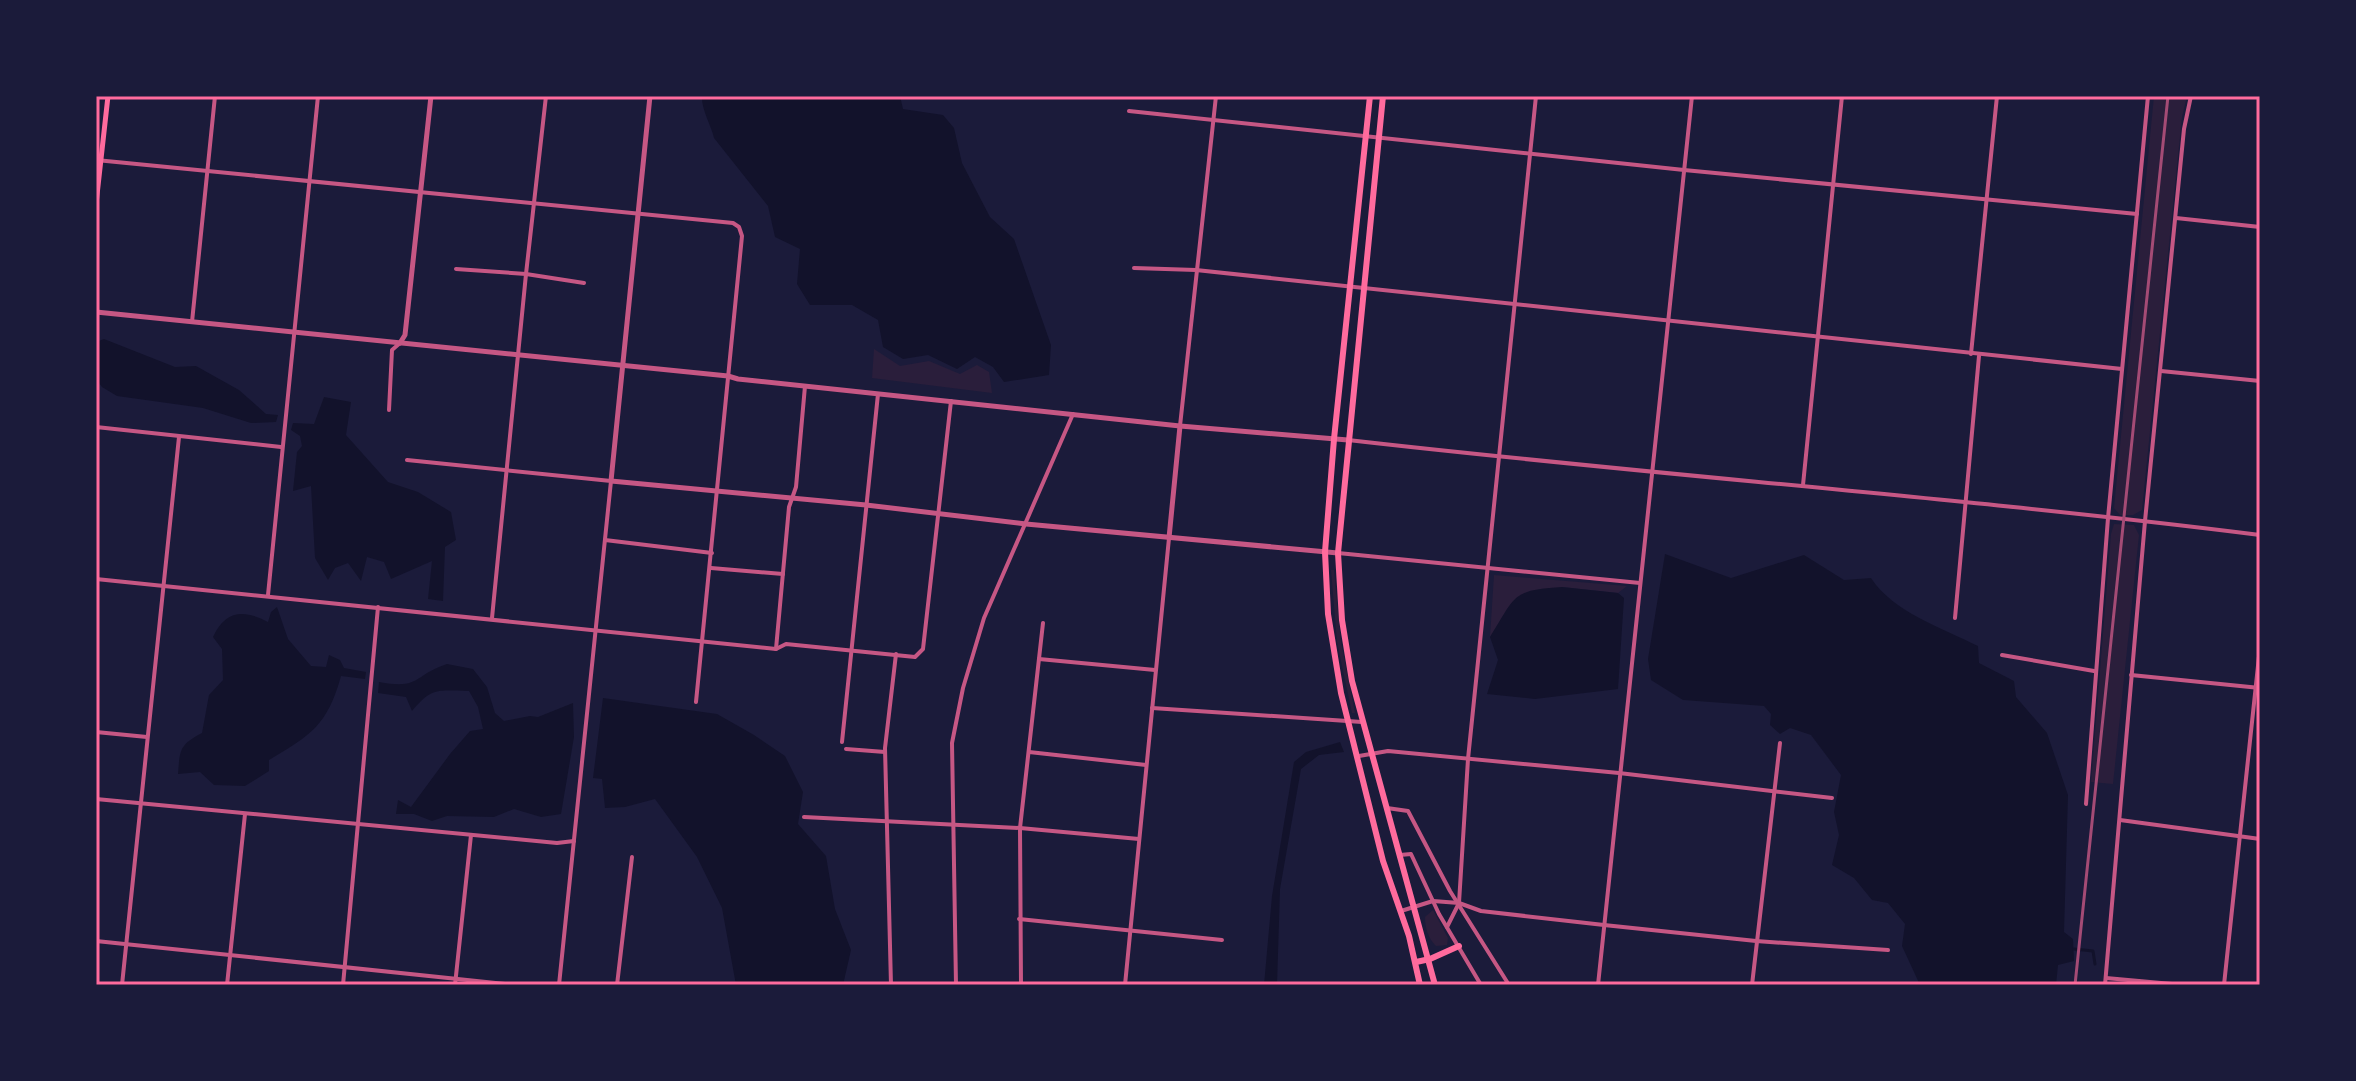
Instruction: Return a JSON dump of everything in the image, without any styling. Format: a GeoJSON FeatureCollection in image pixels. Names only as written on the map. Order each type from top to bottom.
{"type":"FeatureCollection","features":[{"type":"Feature","properties":{"kind":"main road"},"geometry":{"type":"LineString","coordinates":[[96,204],[98,161],[108,96]]}},
{"type":"Feature","properties":{"kind":"main road"},"geometry":{"type":"LineString","coordinates":[[1370,96],[1334,439],[1325,552],[1328,614],[1341,693],[1383,861],[1401,911],[1420,985]]}},
{"type":"Feature","properties":{"kind":"main road"},"geometry":{"type":"LineString","coordinates":[[1383,96],[1338,553],[1342,620],[1362,722],[1435,985]]}},
{"type":"Feature","properties":{"kind":"main road"},"geometry":{"type":"LineString","coordinates":[[1416,962],[1459,946]]}},
{"type":"Feature","properties":{"kind":"street"},"geometry":{"type":"LineString","coordinates":[[192,322],[215,96]]}},
{"type":"Feature","properties":{"kind":"street"},"geometry":{"type":"LineString","coordinates":[[268,596],[318,96]]}},
{"type":"Feature","properties":{"kind":"street"},"geometry":{"type":"LineString","coordinates":[[389,410],[392,350],[405,335],[431,96]]}},
{"type":"Feature","properties":{"kind":"street"},"geometry":{"type":"LineString","coordinates":[[492,618],[546,96]]}},
{"type":"Feature","properties":{"kind":"street"},"geometry":{"type":"LineString","coordinates":[[559,985],[650,96]]}},
{"type":"Feature","properties":{"kind":"street"},"geometry":{"type":"LineString","coordinates":[[1125,985],[1216,96]]}},
{"type":"Feature","properties":{"kind":"street"},"geometry":{"type":"LineString","coordinates":[[1447,927],[1459,903],[1468,759],[1536,96]]}},
{"type":"Feature","properties":{"kind":"street"},"geometry":{"type":"LineString","coordinates":[[1598,985],[1692,96]]}},
{"type":"Feature","properties":{"kind":"street"},"geometry":{"type":"LineString","coordinates":[[1803,485],[1842,96]]}},
{"type":"Feature","properties":{"kind":"street"},"geometry":{"type":"LineString","coordinates":[[1971,354],[1997,96]]}},
{"type":"Feature","properties":{"kind":"street"},"geometry":{"type":"LineString","coordinates":[[2086,804],[2094,671],[2148,96]]}},
{"type":"Feature","properties":{"kind":"street"},"geometry":{"type":"LineString","coordinates":[[2105,985],[2145,521],[2184,129],[2191,96]]}},
{"type":"Feature","properties":{"kind":"street"},"geometry":{"type":"LineString","coordinates":[[1129,111],[1833,186],[2137,214]]}},
{"type":"Feature","properties":{"kind":"street"},"geometry":{"type":"LineString","coordinates":[[98,161],[733,223],[739,227],[742,236],[696,702]]}},
{"type":"Feature","properties":{"kind":"street"},"geometry":{"type":"LineString","coordinates":[[2176,218],[2260,227]]}},
{"type":"Feature","properties":{"kind":"street"},"geometry":{"type":"LineString","coordinates":[[1134,268],[1196,270],[2122,369]]}},
{"type":"Feature","properties":{"kind":"street"},"geometry":{"type":"LineString","coordinates":[[456,269],[526,274],[584,283]]}},
{"type":"Feature","properties":{"kind":"street"},"geometry":{"type":"LineString","coordinates":[[96,312],[728,376],[1180,426],[1803,485],[2260,535]]}},
{"type":"Feature","properties":{"kind":"street"},"geometry":{"type":"LineString","coordinates":[[1955,618],[1979,356]]}},
{"type":"Feature","properties":{"kind":"street"},"geometry":{"type":"LineString","coordinates":[[2161,371],[2260,381]]}},
{"type":"Feature","properties":{"kind":"street"},"geometry":{"type":"LineString","coordinates":[[776,649],[789,507],[796,487],[805,386]]}},
{"type":"Feature","properties":{"kind":"street"},"geometry":{"type":"LineString","coordinates":[[842,742],[878,393]]}},
{"type":"Feature","properties":{"kind":"street"},"geometry":{"type":"LineString","coordinates":[[96,579],[776,649],[786,644],[915,657],[923,649],[951,401]]}},
{"type":"Feature","properties":{"kind":"street"},"geometry":{"type":"LineString","coordinates":[[956,985],[952,743],[963,688],[984,618],[1073,414]]}},
{"type":"Feature","properties":{"kind":"street"},"geometry":{"type":"LineString","coordinates":[[96,427],[281,447]]}},
{"type":"Feature","properties":{"kind":"street"},"geometry":{"type":"LineString","coordinates":[[122,985],[179,437]]}},
{"type":"Feature","properties":{"kind":"street"},"geometry":{"type":"LineString","coordinates":[[407,460],[1640,583]]}},
{"type":"Feature","properties":{"kind":"street"},"geometry":{"type":"LineString","coordinates":[[605,540],[712,553]]}},
{"type":"Feature","properties":{"kind":"street"},"geometry":{"type":"LineString","coordinates":[[711,568],[783,574]]}},
{"type":"Feature","properties":{"kind":"street"},"geometry":{"type":"LineString","coordinates":[[343,985],[378,607]]}},
{"type":"Feature","properties":{"kind":"street"},"geometry":{"type":"LineString","coordinates":[[1021,985],[1020,828],[1043,623]]}},
{"type":"Feature","properties":{"kind":"street"},"geometry":{"type":"LineString","coordinates":[[2224,985],[2260,647]]}},
{"type":"Feature","properties":{"kind":"street"},"geometry":{"type":"LineString","coordinates":[[891,985],[885,752],[896,654]]}},
{"type":"Feature","properties":{"kind":"street"},"geometry":{"type":"LineString","coordinates":[[2002,655],[2094,671]]}},
{"type":"Feature","properties":{"kind":"street"},"geometry":{"type":"LineString","coordinates":[[1039,659],[1155,670]]}},
{"type":"Feature","properties":{"kind":"street"},"geometry":{"type":"LineString","coordinates":[[2131,675],[2258,688]]}},
{"type":"Feature","properties":{"kind":"street"},"geometry":{"type":"LineString","coordinates":[[1152,708],[1362,722]]}},
{"type":"Feature","properties":{"kind":"street"},"geometry":{"type":"LineString","coordinates":[[96,732],[147,737]]}},
{"type":"Feature","properties":{"kind":"street"},"geometry":{"type":"LineString","coordinates":[[1752,985],[1780,743]]}},
{"type":"Feature","properties":{"kind":"street"},"geometry":{"type":"LineString","coordinates":[[846,749],[885,752]]}},
{"type":"Feature","properties":{"kind":"street"},"geometry":{"type":"LineString","coordinates":[[1359,756],[1388,751],[1619,773],[1832,798]]}},
{"type":"Feature","properties":{"kind":"street"},"geometry":{"type":"LineString","coordinates":[[1029,752],[1146,765]]}},
{"type":"Feature","properties":{"kind":"street"},"geometry":{"type":"LineString","coordinates":[[96,799],[557,843],[574,841]]}},
{"type":"Feature","properties":{"kind":"street"},"geometry":{"type":"LineString","coordinates":[[1387,808],[1408,811],[1509,985]]}},
{"type":"Feature","properties":{"kind":"street"},"geometry":{"type":"LineString","coordinates":[[227,985],[245,814]]}},
{"type":"Feature","properties":{"kind":"street"},"geometry":{"type":"LineString","coordinates":[[804,817],[1020,828],[1139,839]]}},
{"type":"Feature","properties":{"kind":"street"},"geometry":{"type":"LineString","coordinates":[[2120,820],[2260,839]]}},
{"type":"Feature","properties":{"kind":"street"},"geometry":{"type":"LineString","coordinates":[[455,982],[471,835]]}},
{"type":"Feature","properties":{"kind":"street"},"geometry":{"type":"LineString","coordinates":[[1400,855],[1411,854],[1433,901],[1481,985]]}},
{"type":"Feature","properties":{"kind":"street"},"geometry":{"type":"LineString","coordinates":[[617,985],[632,857]]}},
{"type":"Feature","properties":{"kind":"street"},"geometry":{"type":"LineString","coordinates":[[1401,911],[1433,901],[1459,903],[1481,911],[1604,925],[1756,941],[1888,950]]}},
{"type":"Feature","properties":{"kind":"street"},"geometry":{"type":"LineString","coordinates":[[1019,919],[1222,940]]}},
{"type":"Feature","properties":{"kind":"street"},"geometry":{"type":"LineString","coordinates":[[96,941],[455,982],[514,985]]}},
{"type":"Feature","properties":{"kind":"street"},"geometry":{"type":"LineString","coordinates":[[2105,978],[2183,985]]}},
{"type":"Feature","properties":{"kind":"shaded area"},"geometry":{"type":"Polygon","coordinates":[[[702,96],[900,96],[903,109],[943,115],[954,128],[962,163],[990,217],[1014,239],[1051,345],[1049,375],[1004,382],[993,367],[975,357],[957,369],[928,355],[903,359],[883,347],[878,320],[852,305],[810,305],[797,284],[800,249],[775,237],[768,206],[714,138],[702,96]]]}},
{"type":"Feature","properties":{"kind":"shaded area"},"geometry":{"type":"Polygon","coordinates":[[[2154,96],[2187,96],[2182,117],[2142,510],[2133,515],[2120,515],[2114,508],[2154,96]]]}},
{"type":"Feature","properties":{"kind":"shaded area"},"geometry":{"type":"Polygon","coordinates":[[[104,339],[175,367],[196,366],[239,390],[266,414],[278,415],[276,422],[251,423],[203,408],[117,396],[102,387],[96,379],[96,342],[104,339]]]}},
{"type":"Feature","properties":{"kind":"shaded area"},"geometry":{"type":"Polygon","coordinates":[[[874,349],[900,366],[929,361],[960,374],[977,365],[989,372],[992,393],[872,378],[874,349]]]}},
{"type":"Feature","properties":{"kind":"shaded area"},"geometry":{"type":"Polygon","coordinates":[[[324,397],[351,402],[346,435],[388,482],[418,492],[451,512],[456,540],[445,547],[443,601],[428,599],[432,561],[391,579],[384,562],[367,557],[361,581],[348,563],[335,568],[328,580],[315,558],[311,486],[293,491],[297,452],[302,446],[300,436],[291,430],[293,423],[314,424],[324,397]]]}},
{"type":"Feature","properties":{"kind":"shaded area"},"geometry":{"type":"Polygon","coordinates":[[[2114,524],[2134,525],[2139,535],[2113,784],[2091,782],[2114,524]]]}},
{"type":"Feature","properties":{"kind":"shaded area"},"geometry":{"type":"Polygon","coordinates":[[[1665,554],[1731,578],[1804,555],[1844,580],[1871,578],[1880,590],[1905,610],[1978,646],[1979,663],[2014,681],[2016,697],[2047,733],[2068,795],[2064,932],[2073,939],[2074,961],[2058,965],[2056,985],[1920,985],[1902,946],[1905,924],[1888,903],[1872,900],[1854,878],[1832,865],[1839,835],[1834,812],[1841,775],[1811,735],[1790,728],[1780,734],[1770,725],[1771,714],[1764,706],[1683,700],[1651,680],[1648,659],[1665,554]]]}},
{"type":"Feature","properties":{"kind":"shaded area"},"geometry":{"type":"Polygon","coordinates":[[[1331,570],[1334,570],[1341,642],[1355,713],[1352,713],[1337,642],[1331,570]]]}},
{"type":"Feature","properties":{"kind":"shaded area"},"geometry":{"type":"Polygon","coordinates":[[[1494,575],[1627,586],[1618,593],[1562,587],[1508,608],[1490,637],[1494,575]]]}},
{"type":"Feature","properties":{"kind":"shaded area"},"geometry":{"type":"Polygon","coordinates":[[[1562,587],[1618,593],[1624,598],[1618,689],[1535,699],[1487,694],[1498,660],[1490,637],[1511,604],[1533,590],[1562,587]]]}},
{"type":"Feature","properties":{"kind":"shaded area"},"geometry":{"type":"Polygon","coordinates":[[[277,607],[288,639],[311,666],[326,667],[329,655],[340,660],[344,668],[366,672],[365,679],[341,676],[330,707],[316,727],[269,760],[269,771],[245,786],[214,785],[200,772],[178,774],[182,749],[202,733],[209,695],[223,680],[222,649],[213,637],[218,628],[223,621],[236,614],[251,615],[268,622],[271,612],[277,607]]]}},
{"type":"Feature","properties":{"kind":"shaded area"},"geometry":{"type":"Polygon","coordinates":[[[447,664],[473,669],[487,687],[495,713],[504,721],[538,717],[573,703],[574,737],[561,814],[541,817],[514,809],[494,817],[447,816],[432,821],[414,814],[396,814],[398,800],[411,807],[470,731],[483,729],[478,707],[469,691],[431,694],[412,711],[406,697],[378,693],[379,682],[410,683],[447,664]]]}},
{"type":"Feature","properties":{"kind":"shaded area"},"geometry":{"type":"Polygon","coordinates":[[[603,698],[717,714],[785,756],[803,792],[798,824],[826,856],[835,909],[851,950],[843,985],[736,985],[722,908],[697,857],[655,799],[625,807],[605,808],[602,779],[593,778],[603,698]]]}},
{"type":"Feature","properties":{"kind":"shaded area"},"geometry":{"type":"Polygon","coordinates":[[[1340,742],[1344,752],[1319,755],[1301,769],[1280,889],[1277,985],[1264,985],[1272,896],[1294,762],[1306,752],[1340,742]]]}},
{"type":"Feature","properties":{"kind":"shaded area"},"geometry":{"type":"Polygon","coordinates":[[[1433,910],[1448,938],[1447,945],[1436,946],[1428,933],[1425,917],[1433,910]]]}},
{"type":"Feature","properties":{"kind":"waterway"},"geometry":{"type":"LineString","coordinates":[[2074,949],[2093,951],[2095,964]]}},
{"type":"Feature","properties":{"kind":"railway"},"geometry":{"type":"LineString","coordinates":[[2075,985],[2168,96]]}}]}
